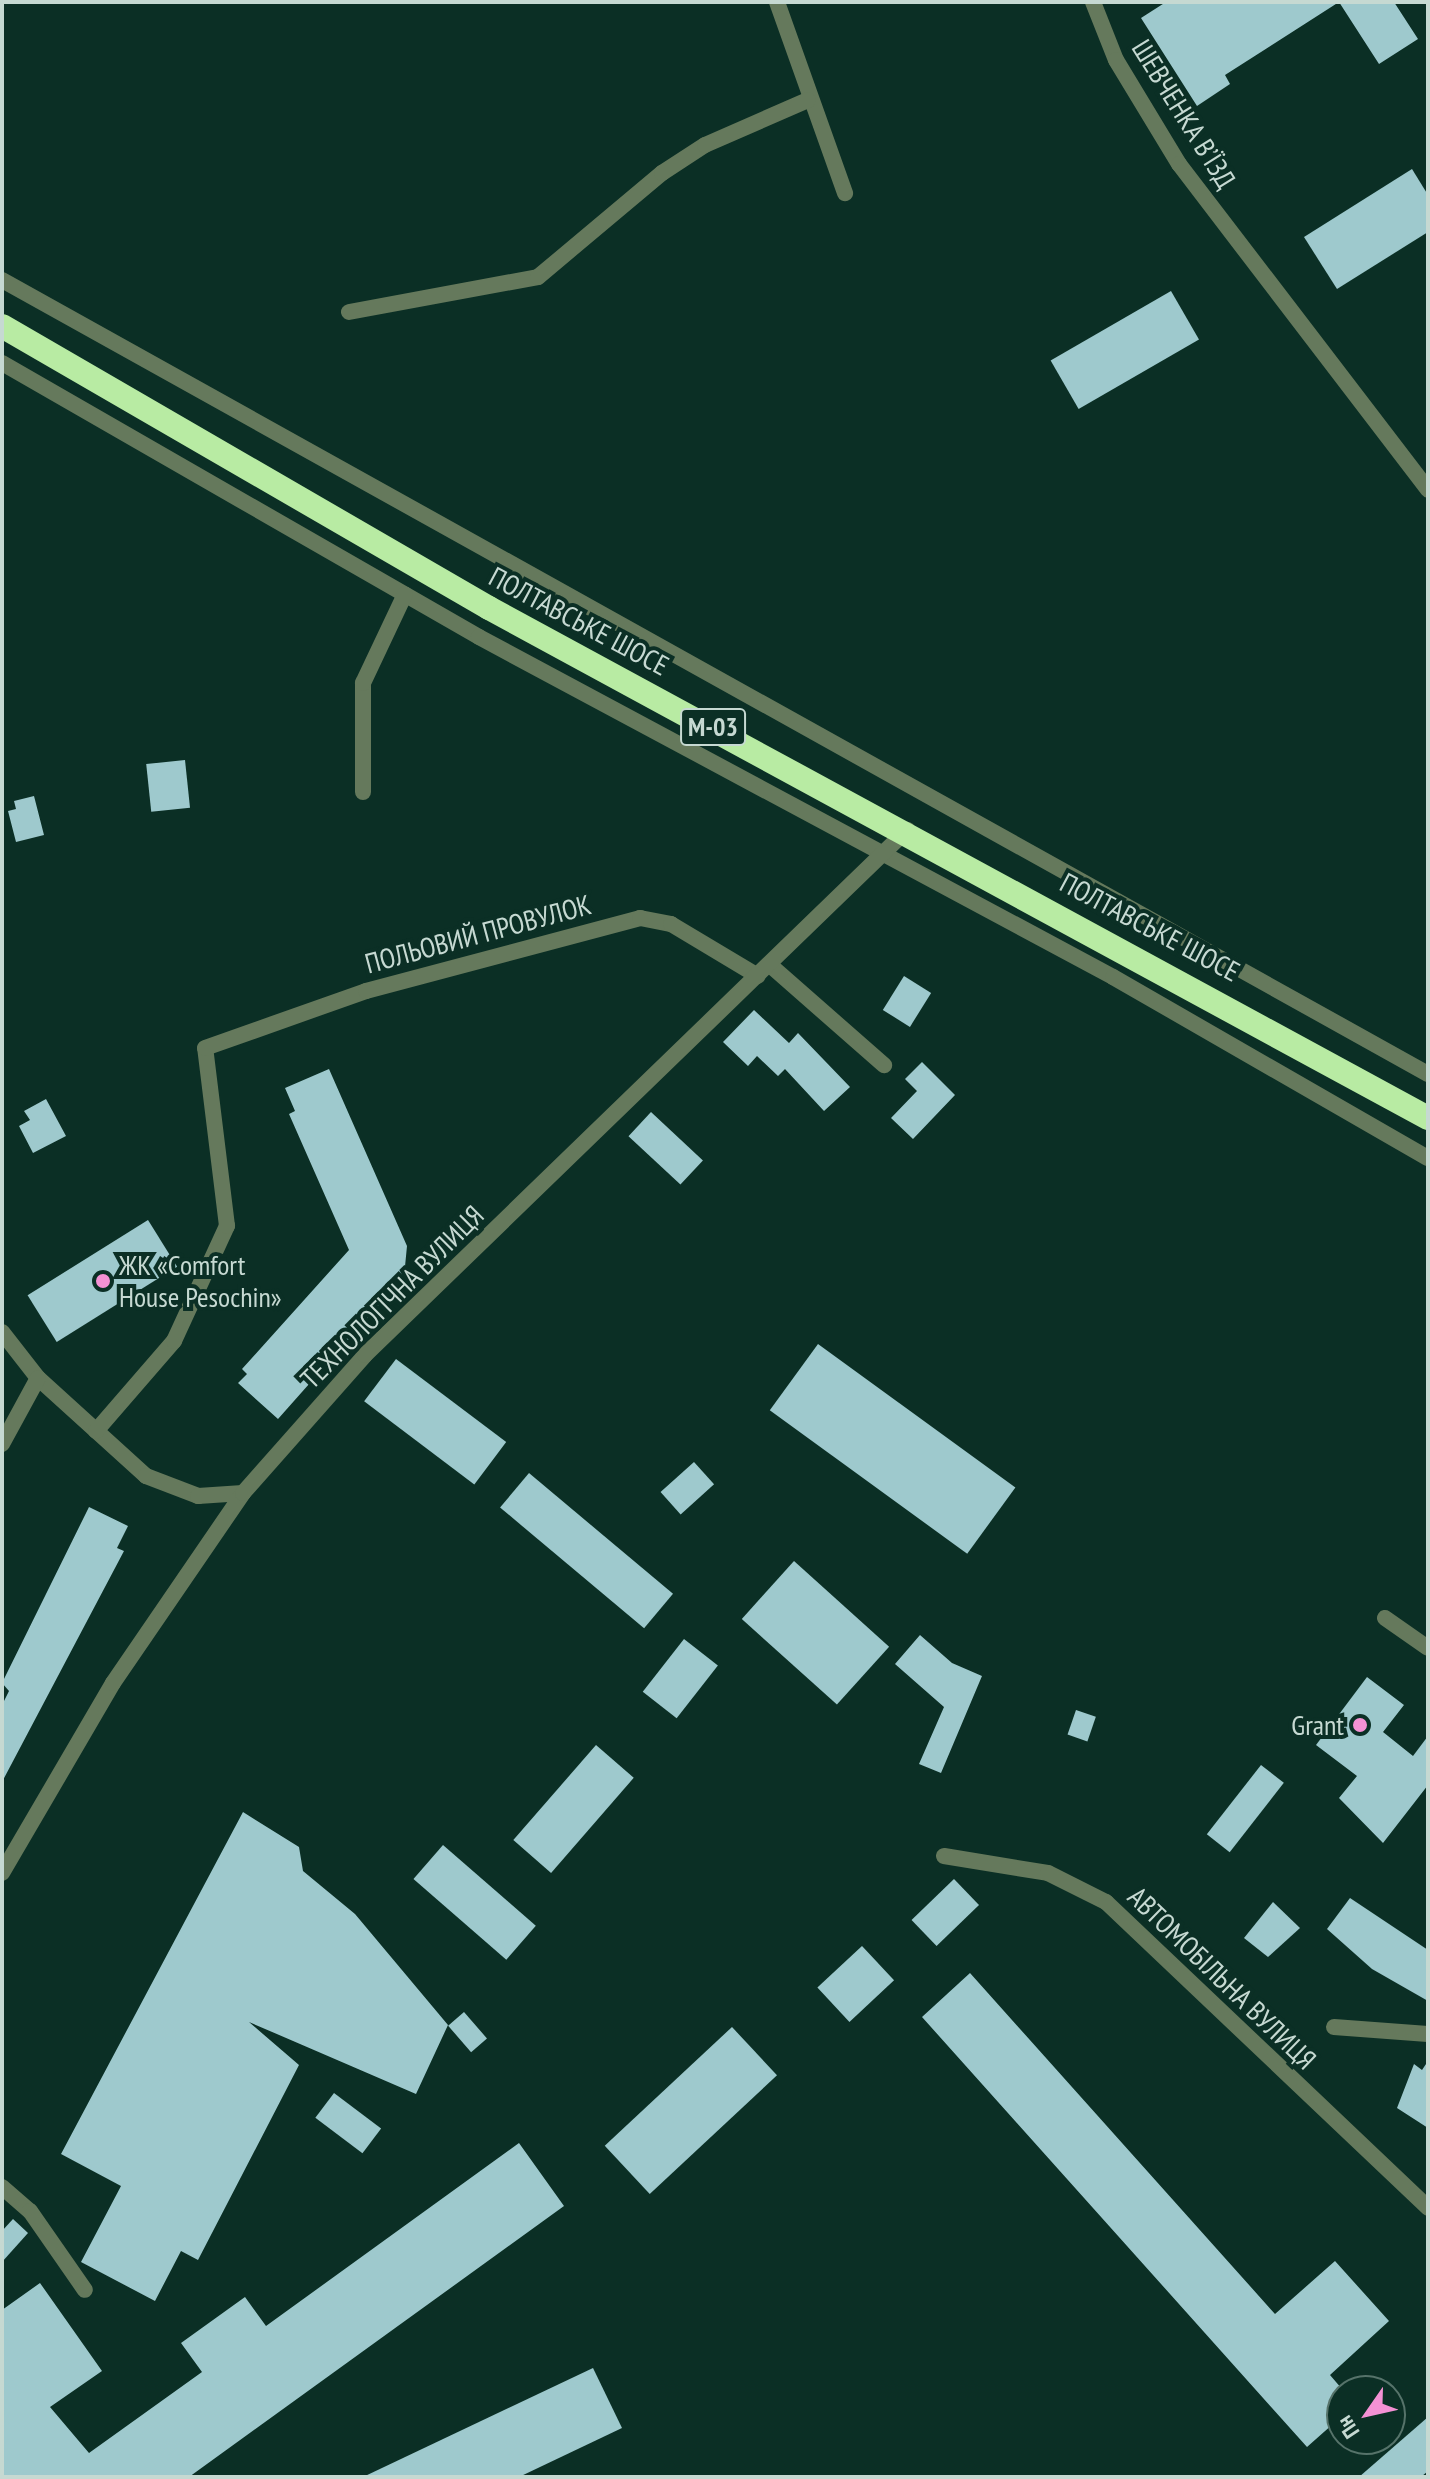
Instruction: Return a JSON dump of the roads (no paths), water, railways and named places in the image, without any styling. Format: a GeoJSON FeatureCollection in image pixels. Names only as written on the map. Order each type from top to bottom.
{"type":"FeatureCollection","features":[{"type":"Feature","properties":{"kind":"highway","name":"ПОЛТАВСЬКЕ ШОСЕ"},"geometry":{"type":"LineString","coordinates":[[2,326],[478,601],[907,830],[1428,1118]]}},
{"type":"Feature","properties":{"kind":"street"},"geometry":{"type":"LineString","coordinates":[[777,2],[808,100],[845,193]]}},
{"type":"Feature","properties":{"kind":"street","name":"ШЕВЧЕНКА В’ЇЗД"},"geometry":{"type":"LineString","coordinates":[[1093,2],[1116,60],[1241,248],[1428,490]]}},
{"type":"Feature","properties":{"kind":"street"},"geometry":{"type":"LineString","coordinates":[[349,312],[538,277],[662,173],[705,145],[808,100]]}},
{"type":"Feature","properties":{"kind":"street"},"geometry":{"type":"LineString","coordinates":[[2,280],[1428,1074]]}},
{"type":"Feature","properties":{"kind":"street"},"geometry":{"type":"LineString","coordinates":[[2,363],[405,594],[883,854],[1428,1158]]}},
{"type":"Feature","properties":{"kind":"street"},"geometry":{"type":"LineString","coordinates":[[363,792],[363,683],[405,594]]}},
{"type":"Feature","properties":{"kind":"street","name":"ТЕХНОЛОГІЧНА ВУЛИЦЯ"},"geometry":{"type":"LineString","coordinates":[[2,1873],[113,1683],[243,1493],[365,1355],[907,830]]}},
{"type":"Feature","properties":{"kind":"street","name":"ПОЛЬОВИЙ ПРОВУЛОК"},"geometry":{"type":"LineString","coordinates":[[96,1431],[174,1341],[227,1226],[205,1048],[366,991],[640,918],[671,924],[764,971],[884,1065]]}},
{"type":"Feature","properties":{"kind":"street"},"geometry":{"type":"LineString","coordinates":[[2,1332],[38,1378],[146,1476],[198,1496],[243,1493]]}},
{"type":"Feature","properties":{"kind":"street"},"geometry":{"type":"LineString","coordinates":[[2,1444],[38,1378]]}},
{"type":"Feature","properties":{"kind":"street"},"geometry":{"type":"LineString","coordinates":[[1385,1618],[1428,1648]]}},
{"type":"Feature","properties":{"kind":"street","name":"АВТОМОБІЛЬНА ВУЛИЦЯ"},"geometry":{"type":"LineString","coordinates":[[944,1856],[1048,1873],[1106,1902],[1428,2208]]}},
{"type":"Feature","properties":{"kind":"street","name":"АВТОМОБІЛЬНА ВУЛИЦЯ"},"geometry":{"type":"LineString","coordinates":[[1334,2027],[1428,2034]]}},
{"type":"Feature","properties":{"kind":"street"},"geometry":{"type":"LineString","coordinates":[[2,2187],[30,2211],[85,2290]]}},
{"type":"Feature","properties":{"kind":"place","name":"ЖК «Comfort House Pesochin»"},"geometry":{"type":"Point","coordinates":[103,1281]}},
{"type":"Feature","properties":{"kind":"place","name":"Grant"},"geometry":{"type":"Point","coordinates":[1360,1725]}}]}
